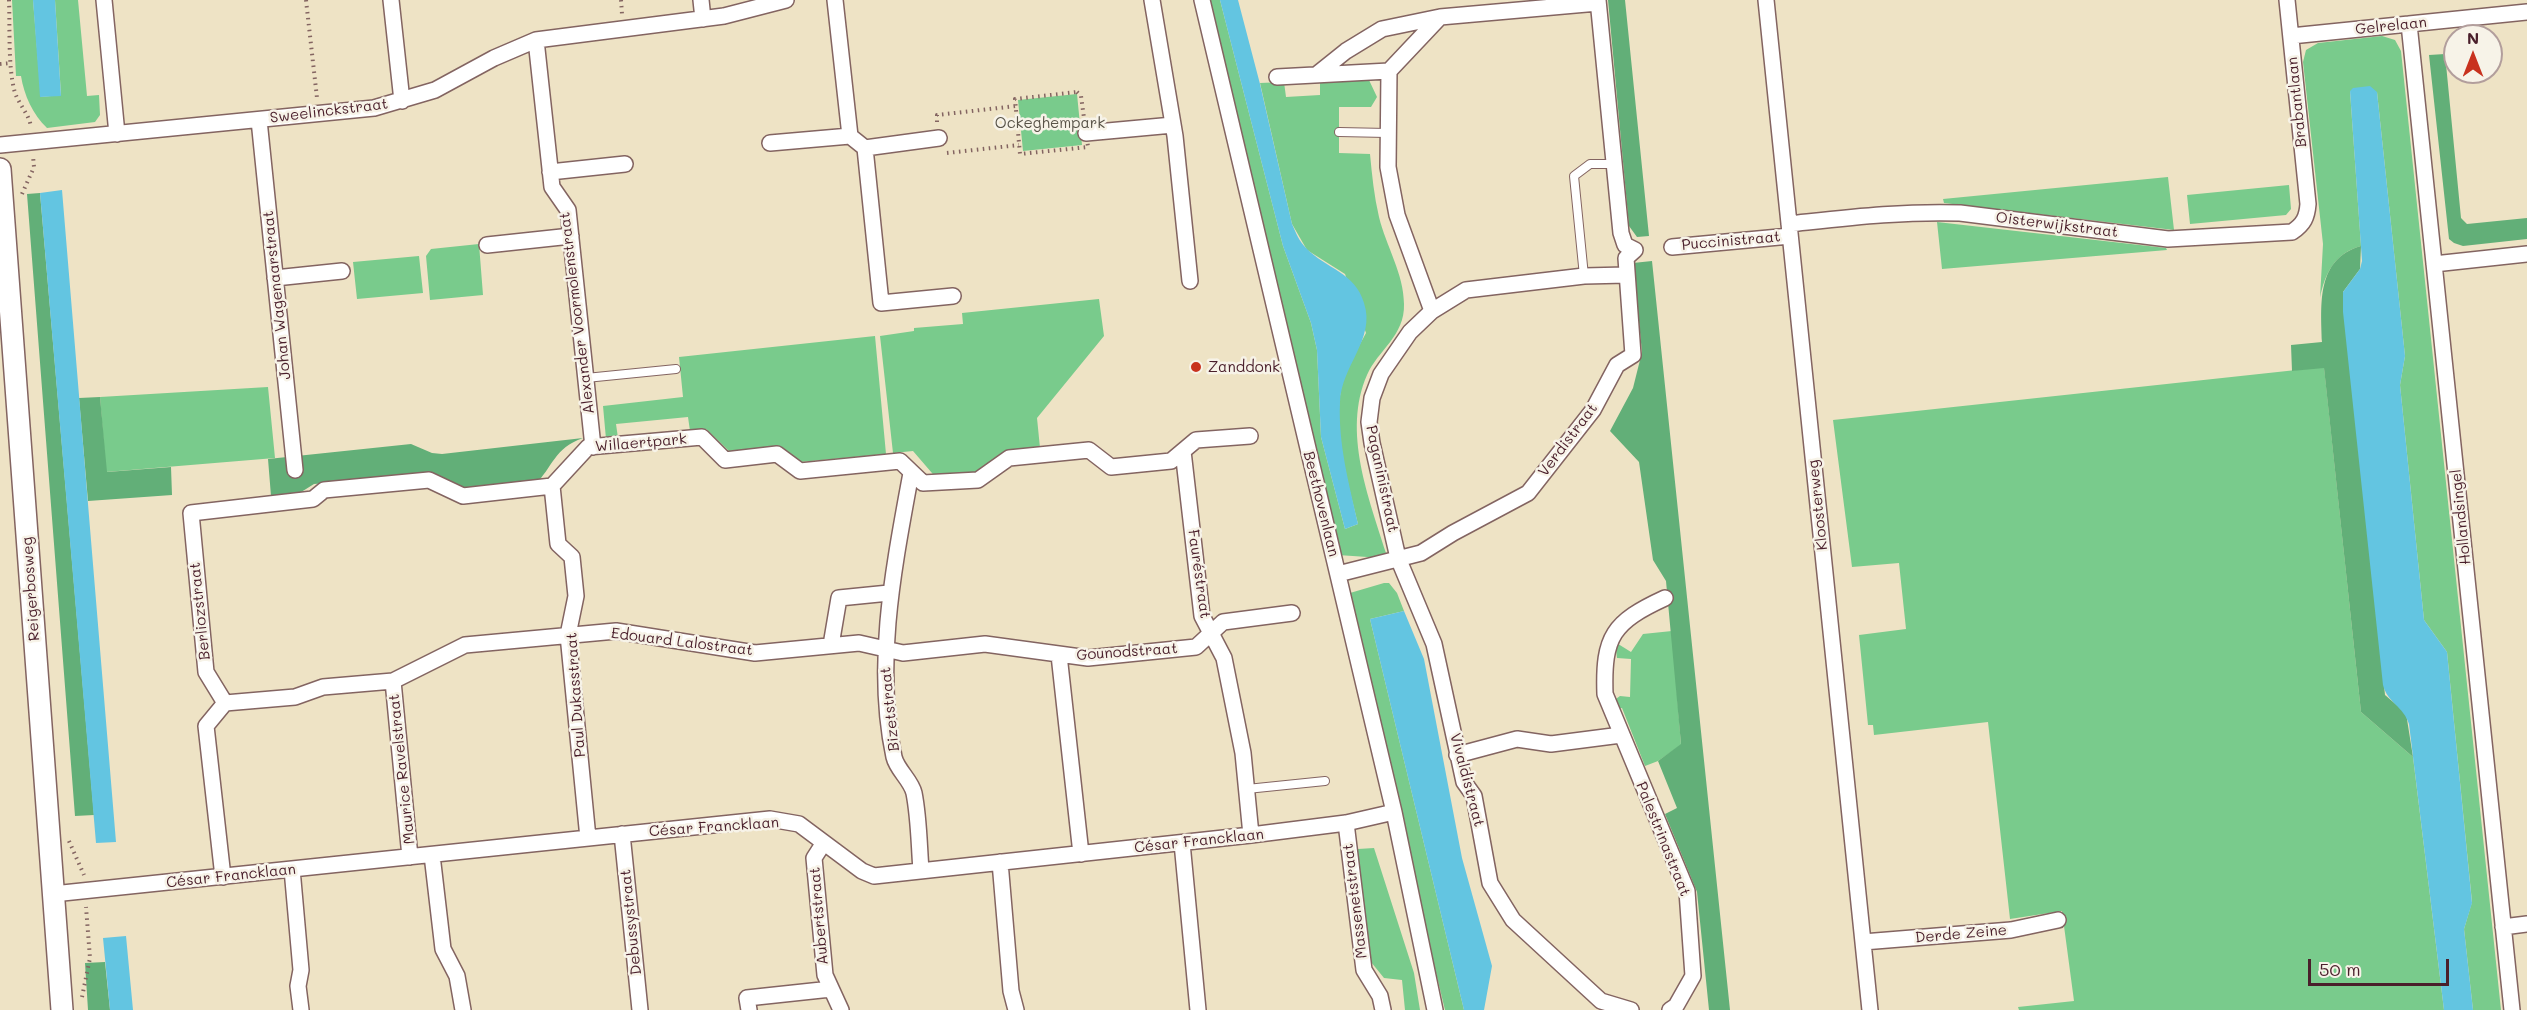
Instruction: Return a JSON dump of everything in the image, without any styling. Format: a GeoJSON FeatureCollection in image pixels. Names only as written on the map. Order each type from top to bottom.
{"type":"FeatureCollection","features":[{"type":"Feature","properties":{"kind":"street"},"geometry":{"type":"LineString","coordinates":[[104,0],[117,134]]}},
{"type":"Feature","properties":{"kind":"street"},"geometry":{"type":"LineString","coordinates":[[391,0],[402,101]]}},
{"type":"Feature","properties":{"kind":"street"},"geometry":{"type":"LineString","coordinates":[[701,0],[703,19]]}},
{"type":"Feature","properties":{"kind":"street","name":"Sweelinckstraat"},"geometry":{"type":"LineString","coordinates":[[0,145],[374,108],[435,90],[494,58],[536,40],[703,19],[761,8],[786,0]]}},
{"type":"Feature","properties":{"kind":"street"},"geometry":{"type":"LineString","coordinates":[[835,0],[850,136]]}},
{"type":"Feature","properties":{"kind":"street"},"geometry":{"type":"LineString","coordinates":[[1152,0],[1173,125],[1190,281]]}},
{"type":"Feature","properties":{"kind":"street","name":"Beethovenlaan"},"geometry":{"type":"LineString","coordinates":[[1202,0],[1394,812],[1435,1010]]}},
{"type":"Feature","properties":{"kind":"street","name":"Kloosterweg"},"geometry":{"type":"LineString","coordinates":[[1766,0],[1870,1010]]}},
{"type":"Feature","properties":{"kind":"street","name":"Brabantlaan"},"geometry":{"type":"LineString","coordinates":[[2287,0],[2308,204]]}},
{"type":"Feature","properties":{"kind":"street"},"geometry":{"type":"LineString","coordinates":[[1316,75],[1346,51],[1382,30],[1440,17],[1598,2]]}},
{"type":"Feature","properties":{"kind":"street","name":"Verdistraat"},"geometry":{"type":"LineString","coordinates":[[1338,574],[1421,553],[1528,493],[1593,410],[1617,365],[1633,355],[1626,258],[1642,249],[1625,245],[1621,233],[1598,2]]}},
{"type":"Feature","properties":{"kind":"street","name":"Gelrelaan"},"geometry":{"type":"LineString","coordinates":[[2291,36],[2527,12]]}},
{"type":"Feature","properties":{"kind":"street"},"geometry":{"type":"LineString","coordinates":[[1432,311],[1397,215],[1388,167],[1387,133],[1389,71],[1440,17]]}},
{"type":"Feature","properties":{"kind":"street","name":"Hollandsingel"},"geometry":{"type":"LineString","coordinates":[[2409,24],[2512,1010]]}},
{"type":"Feature","properties":{"kind":"street","name":"Alexander Voormolenstraat"},"geometry":{"type":"LineString","coordinates":[[536,40],[552,187],[568,210],[593,447]]}},
{"type":"Feature","properties":{"kind":"street"},"geometry":{"type":"LineString","coordinates":[[1277,77],[1389,71]]}},
{"type":"Feature","properties":{"kind":"street","name":"Johan Wagenaarstraat"},"geometry":{"type":"LineString","coordinates":[[259,120],[295,470]]}},
{"type":"Feature","properties":{"kind":"street"},"geometry":{"type":"LineString","coordinates":[[1086,134],[1173,125]]}},
{"type":"Feature","properties":{"kind":"street"},"geometry":{"type":"LineString","coordinates":[[770,144],[850,136],[866,148],[939,138]]}},
{"type":"Feature","properties":{"kind":"street"},"geometry":{"type":"LineString","coordinates":[[866,148],[881,303],[953,296]]}},
{"type":"Feature","properties":{"kind":"street"},"geometry":{"type":"LineString","coordinates":[[550,172],[626,164]]}},
{"type":"Feature","properties":{"kind":"street","name":"Reigerbosweg"},"geometry":{"type":"LineString","coordinates":[[0,169],[62,1010]]}},
{"type":"Feature","properties":{"kind":"street","name":"Oisterwijkstraat"},"geometry":{"type":"LineString","coordinates":[[1789,230],[1902,212],[1959,213],[2168,239],[2214,238],[2292,232],[2307,216],[2308,204]]}},
{"type":"Feature","properties":{"kind":"street","name":"Puccinistraat"},"geometry":{"type":"LineString","coordinates":[[1672,247],[1789,230]]}},
{"type":"Feature","properties":{"kind":"street"},"geometry":{"type":"LineString","coordinates":[[487,245],[571,236]]}},
{"type":"Feature","properties":{"kind":"street"},"geometry":{"type":"LineString","coordinates":[[2434,264],[2527,254]]}},
{"type":"Feature","properties":{"kind":"street"},"geometry":{"type":"LineString","coordinates":[[275,278],[342,271]]}},
{"type":"Feature","properties":{"kind":"street","name":"Paganinistraat"},"geometry":{"type":"LineString","coordinates":[[1398,558],[1369,422],[1372,398],[1381,374],[1410,332],[1432,311],[1466,290],[1584,276],[1626,275]]}},
{"type":"Feature","properties":{"kind":"street","name":"Willaertpark"},"geometry":{"type":"LineString","coordinates":[[552,486],[588,447],[702,437],[725,460],[777,454],[800,471],[900,461],[923,483],[978,480],[1009,458],[1089,450],[1111,467],[1171,461],[1196,440],[1250,436]]}},
{"type":"Feature","properties":{"kind":"street","name":"Fauréstraat"},"geometry":{"type":"LineString","coordinates":[[1183,451],[1202,616],[1224,658],[1243,753],[1251,835]]}},
{"type":"Feature","properties":{"kind":"street","name":"Bizetstraat"},"geometry":{"type":"LineString","coordinates":[[911,473],[889,593],[884,664],[895,760],[914,791],[921,870]]}},
{"type":"Feature","properties":{"kind":"street","name":"Berliozstraat"},"geometry":{"type":"LineString","coordinates":[[225,703],[206,672],[191,513],[313,499],[324,490],[429,480],[463,496],[552,486]]}},
{"type":"Feature","properties":{"kind":"street","name":"Paul Dukasstraat"},"geometry":{"type":"LineString","coordinates":[[552,486],[558,544],[572,557],[576,596],[568,635],[588,838]]}},
{"type":"Feature","properties":{"kind":"street","name":"Vivaldistraat"},"geometry":{"type":"LineString","coordinates":[[1398,558],[1434,644],[1464,782],[1474,796],[1491,883],[1513,920],[1600,1005],[1631,1010]]}},
{"type":"Feature","properties":{"kind":"street"},"geometry":{"type":"LineString","coordinates":[[831,645],[839,598],[889,593]]}},
{"type":"Feature","properties":{"kind":"street","name":"Palestrinastraat"},"geometry":{"type":"LineString","coordinates":[[1665,598],[1634,612],[1623,621],[1610,640],[1604,667],[1605,694],[1687,891],[1693,976],[1676,1006],[1670,1010]]}},
{"type":"Feature","properties":{"kind":"street","name":"Gounodstraat"},"geometry":{"type":"LineString","coordinates":[[886,650],[903,653],[985,644],[1088,658],[1196,647],[1223,622],[1293,613]]}},
{"type":"Feature","properties":{"kind":"street","name":"Edouard Lalostraat"},"geometry":{"type":"LineString","coordinates":[[568,635],[616,631],[755,653],[859,643],[886,650]]}},
{"type":"Feature","properties":{"kind":"street","name":"Maurice Ravelstraat"},"geometry":{"type":"LineString","coordinates":[[225,703],[296,697],[323,687],[393,681],[465,645],[568,635]]}},
{"type":"Feature","properties":{"kind":"street","name":"Gounodstraat"},"geometry":{"type":"LineString","coordinates":[[1059,655],[1081,854]]}},
{"type":"Feature","properties":{"kind":"street","name":"Maurice Ravelstraat"},"geometry":{"type":"LineString","coordinates":[[393,681],[411,857]]}},
{"type":"Feature","properties":{"kind":"street"},"geometry":{"type":"LineString","coordinates":[[223,876],[206,726],[225,703]]}},
{"type":"Feature","properties":{"kind":"street"},"geometry":{"type":"LineString","coordinates":[[1458,755],[1517,739],[1551,744],[1621,735]]}},
{"type":"Feature","properties":{"kind":"street","name":"César Francklaan"},"geometry":{"type":"LineString","coordinates":[[53,894],[770,819],[799,824],[862,872],[874,876],[1251,835],[1346,823],[1394,812]]}},
{"type":"Feature","properties":{"kind":"street","name":"Massenetstraat"},"geometry":{"type":"LineString","coordinates":[[1346,823],[1364,970],[1380,996],[1383,1010]]}},
{"type":"Feature","properties":{"kind":"street","name":"Debussystraat"},"geometry":{"type":"LineString","coordinates":[[622,834],[640,1010]]}},
{"type":"Feature","properties":{"kind":"street"},"geometry":{"type":"LineString","coordinates":[[1182,843],[1198,1010]]}},
{"type":"Feature","properties":{"kind":"street","name":"Aubertstraat"},"geometry":{"type":"LineString","coordinates":[[823,844],[814,858],[825,975],[841,1010]]}},
{"type":"Feature","properties":{"kind":"street"},"geometry":{"type":"LineString","coordinates":[[432,855],[443,949],[457,976],[463,1010]]}},
{"type":"Feature","properties":{"kind":"street"},"geometry":{"type":"LineString","coordinates":[[1000,862],[1011,991],[1016,1010]]}},
{"type":"Feature","properties":{"kind":"street"},"geometry":{"type":"LineString","coordinates":[[292,869],[301,970],[298,986],[301,1010]]}},
{"type":"Feature","properties":{"kind":"street","name":"Derde Zeine"},"geometry":{"type":"LineString","coordinates":[[1863,942],[2011,930],[2058,920]]}},
{"type":"Feature","properties":{"kind":"street"},"geometry":{"type":"LineString","coordinates":[[2503,927],[2527,924]]}},
{"type":"Feature","properties":{"kind":"street"},"geometry":{"type":"LineString","coordinates":[[748,1010],[747,998],[831,989]]}},
{"type":"Feature","properties":{"kind":"lane"},"geometry":{"type":"LineString","coordinates":[[1339,132],[1387,133]]}},
{"type":"Feature","properties":{"kind":"lane"},"geometry":{"type":"LineString","coordinates":[[1584,276],[1574,176],[1590,164],[1614,164]]}},
{"type":"Feature","properties":{"kind":"lane"},"geometry":{"type":"LineString","coordinates":[[586,378],[676,369]]}},
{"type":"Feature","properties":{"kind":"lane"},"geometry":{"type":"LineString","coordinates":[[1247,789],[1326,781]]}},
{"type":"Feature","properties":{"kind":"path"},"geometry":{"type":"LineString","coordinates":[[9,0],[13,87],[18,101],[30,120],[32,142]]}},
{"type":"Feature","properties":{"kind":"path"},"geometry":{"type":"LineString","coordinates":[[306,0],[318,113]]}},
{"type":"Feature","properties":{"kind":"path"},"geometry":{"type":"LineString","coordinates":[[0,64],[12,63]]}},
{"type":"Feature","properties":{"kind":"path"},"geometry":{"type":"LineString","coordinates":[[1077,92],[1081,96],[1088,147],[1020,154],[1016,106],[1015,99],[1077,92]]}},
{"type":"Feature","properties":{"kind":"path"},"geometry":{"type":"LineString","coordinates":[[1016,106],[937,115],[942,154],[1019,145]]}},
{"type":"Feature","properties":{"kind":"green space"},"geometry":{"type":"Polygon","coordinates":[[[12,0],[33,0],[41,97],[61,95],[55,0],[78,0],[87,96],[99,95],[100,115],[95,122],[47,128],[37,117],[24,90],[21,76],[16,76],[12,0]]]}},
{"type":"Feature","properties":{"kind":"green space"},"geometry":{"type":"Polygon","coordinates":[[[1206,0],[1220,0],[1283,246],[1311,323],[1317,350],[1321,437],[1345,529],[1358,524],[1342,452],[1340,398],[1345,374],[1366,333],[1345,274],[1307,250],[1292,224],[1260,83],[1284,82],[1286,97],[1320,95],[1320,80],[1354,77],[1369,80],[1377,97],[1371,107],[1339,107],[1339,153],[1370,154],[1379,217],[1398,271],[1403,293],[1403,315],[1400,325],[1367,375],[1360,397],[1357,419],[1361,465],[1386,553],[1382,558],[1338,555],[1206,0]]]}},
{"type":"Feature","properties":{"kind":"green space"},"geometry":{"type":"Polygon","coordinates":[[[1608,0],[1625,0],[1649,236],[1637,237],[1629,226],[1608,0]]]}},
{"type":"Feature","properties":{"kind":"green space"},"geometry":{"type":"Polygon","coordinates":[[[2382,36],[2395,40],[2401,51],[2501,1010],[2473,1010],[2464,929],[2472,902],[2447,652],[2424,620],[2400,385],[2405,356],[2377,92],[2350,91],[2361,246],[2344,254],[2333,265],[2328,272],[2320,298],[2323,244],[2303,62],[2306,50],[2318,43],[2382,36]]]}},
{"type":"Feature","properties":{"kind":"green space"},"geometry":{"type":"Polygon","coordinates":[[[2443,54],[2443,84],[2448,84],[2461,218],[2467,224],[2527,218],[2527,239],[2463,246],[2449,239],[2429,55],[2443,54]]]}},
{"type":"Feature","properties":{"kind":"green space","name":"Ockeghempark"},"geometry":{"type":"Polygon","coordinates":[[[1077,94],[1082,145],[1023,151],[1018,100],[1077,94]]]}},
{"type":"Feature","properties":{"kind":"green space"},"geometry":{"type":"Polygon","coordinates":[[[2168,177],[2174,230],[1944,203],[1943,199],[2168,177]]]}},
{"type":"Feature","properties":{"kind":"green space"},"geometry":{"type":"Polygon","coordinates":[[[2289,185],[2291,209],[2286,215],[2190,224],[2187,195],[2289,185]]]}},
{"type":"Feature","properties":{"kind":"green space"},"geometry":{"type":"Polygon","coordinates":[[[40,193],[94,815],[75,816],[27,194],[40,193]]]}},
{"type":"Feature","properties":{"kind":"green space"},"geometry":{"type":"Polygon","coordinates":[[[1937,222],[2166,248],[2167,250],[1942,269],[1937,222]]]}},
{"type":"Feature","properties":{"kind":"green space"},"geometry":{"type":"Polygon","coordinates":[[[479,244],[483,295],[430,300],[426,256],[431,249],[479,244]]]}},
{"type":"Feature","properties":{"kind":"green space"},"geometry":{"type":"Polygon","coordinates":[[[2361,246],[2360,269],[2343,292],[2385,695],[2406,713],[2413,757],[2361,712],[2324,368],[2292,371],[2291,345],[2322,342],[2322,298],[2329,272],[2346,252],[2361,246]]]}},
{"type":"Feature","properties":{"kind":"green space"},"geometry":{"type":"Polygon","coordinates":[[[419,256],[423,293],[357,299],[353,262],[419,256]]]}},
{"type":"Feature","properties":{"kind":"green space"},"geometry":{"type":"Polygon","coordinates":[[[1652,261],[1730,1010],[1709,1010],[1697,892],[1665,814],[1677,808],[1658,761],[1681,744],[1666,581],[1653,560],[1639,462],[1610,431],[1633,388],[1642,352],[1633,263],[1652,261]]]}},
{"type":"Feature","properties":{"kind":"green space"},"geometry":{"type":"Polygon","coordinates":[[[1099,299],[1104,336],[1037,418],[1040,448],[973,476],[938,480],[913,451],[893,453],[880,336],[914,331],[914,328],[963,324],[962,313],[1099,299]]]}},
{"type":"Feature","properties":{"kind":"green space"},"geometry":{"type":"Polygon","coordinates":[[[875,336],[886,454],[800,462],[780,446],[729,451],[706,429],[690,431],[688,417],[616,424],[618,438],[606,439],[603,406],[683,397],[679,357],[875,336]]]}},
{"type":"Feature","properties":{"kind":"green space"},"geometry":{"type":"Polygon","coordinates":[[[2324,367],[2361,712],[2413,757],[2444,1010],[2019,1010],[2018,1007],[2074,1001],[2062,911],[2010,919],[1988,722],[1874,735],[1873,725],[1868,725],[1859,635],[1906,629],[1899,563],[1852,567],[1833,420],[2324,367]]]}},
{"type":"Feature","properties":{"kind":"green space"},"geometry":{"type":"Polygon","coordinates":[[[268,387],[275,458],[106,472],[100,397],[268,387]]]}},
{"type":"Feature","properties":{"kind":"green space"},"geometry":{"type":"Polygon","coordinates":[[[100,397],[107,472],[171,467],[172,495],[88,501],[79,398],[100,397]]]}},
{"type":"Feature","properties":{"kind":"green space"},"geometry":{"type":"Polygon","coordinates":[[[583,438],[566,447],[534,486],[456,491],[410,477],[314,484],[298,494],[271,496],[268,459],[411,444],[432,453],[442,454],[583,438]]]}},
{"type":"Feature","properties":{"kind":"green space"},"geometry":{"type":"Polygon","coordinates":[[[1389,583],[1397,593],[1404,611],[1370,619],[1464,1010],[1445,1010],[1346,600],[1350,593],[1389,583]]]}},
{"type":"Feature","properties":{"kind":"green space"},"geometry":{"type":"Polygon","coordinates":[[[1672,631],[1681,745],[1658,761],[1645,766],[1622,708],[1617,709],[1613,701],[1620,696],[1630,697],[1631,659],[1617,658],[1615,642],[1631,652],[1643,634],[1672,631]]]}},
{"type":"Feature","properties":{"kind":"green space"},"geometry":{"type":"Polygon","coordinates":[[[1374,848],[1414,973],[1420,1010],[1405,1010],[1402,980],[1384,978],[1371,962],[1357,855],[1358,849],[1374,848]]]}},
{"type":"Feature","properties":{"kind":"green space"},"geometry":{"type":"Polygon","coordinates":[[[105,962],[110,1010],[88,1010],[85,963],[105,962]]]}},
{"type":"Feature","properties":{"kind":"water"},"geometry":{"type":"Polygon","coordinates":[[[33,0],[55,0],[61,96],[40,97],[33,0]]]}},
{"type":"Feature","properties":{"kind":"water"},"geometry":{"type":"Polygon","coordinates":[[[1220,0],[1238,0],[1296,234],[1314,255],[1354,284],[1364,303],[1365,329],[1346,376],[1340,402],[1342,448],[1358,524],[1345,529],[1321,437],[1317,350],[1311,323],[1283,246],[1220,0]]]}},
{"type":"Feature","properties":{"kind":"water"},"geometry":{"type":"Polygon","coordinates":[[[2370,86],[2377,92],[2405,356],[2400,385],[2424,620],[2447,652],[2472,903],[2464,929],[2473,1010],[2444,1010],[2409,724],[2407,718],[2388,696],[2383,685],[2343,312],[2343,292],[2360,269],[2362,261],[2350,91],[2353,88],[2370,86]]]}},
{"type":"Feature","properties":{"kind":"water"},"geometry":{"type":"Polygon","coordinates":[[[62,190],[116,842],[96,843],[40,193],[62,190]]]}},
{"type":"Feature","properties":{"kind":"water"},"geometry":{"type":"Polygon","coordinates":[[[1404,611],[1424,659],[1462,858],[1492,966],[1484,1010],[1464,1010],[1370,619],[1404,611]]]}},
{"type":"Feature","properties":{"kind":"water"},"geometry":{"type":"Polygon","coordinates":[[[126,936],[133,1010],[110,1010],[103,938],[126,936]]]}},
{"type":"Feature","properties":{"kind":"place","name":"Zanddonk"},"geometry":{"type":"Point","coordinates":[1196,367]}}]}
